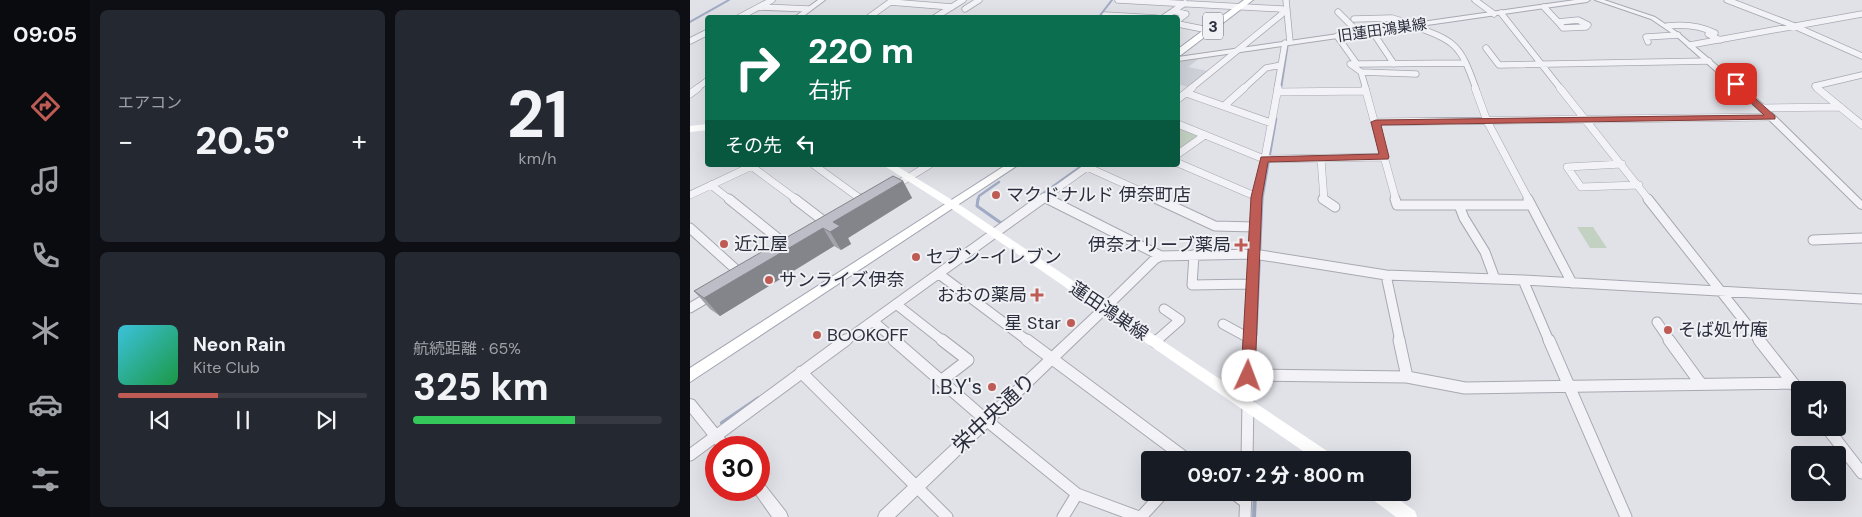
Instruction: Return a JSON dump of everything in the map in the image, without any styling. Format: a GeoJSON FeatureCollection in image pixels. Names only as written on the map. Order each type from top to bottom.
{"type":"FeatureCollection","features":[{"type":"Feature","properties":{"kind":"main road","name":"3"},"geometry":{"type":"LineString","coordinates":[[1180,51],[1239,4],[1249,0]]}},
{"type":"Feature","properties":{"kind":"main road","name":"3"},"geometry":{"type":"LineString","coordinates":[[1180,45],[1205,30]]}},
{"type":"Feature","properties":{"kind":"main road"},"geometry":{"type":"LineString","coordinates":[[690,129],[705,126]]}},
{"type":"Feature","properties":{"kind":"main road","name":"蓮田鴻巣線"},"geometry":{"type":"LineString","coordinates":[[891,167],[949,203],[1315,451]]}},
{"type":"Feature","properties":{"kind":"main road"},"geometry":{"type":"LineString","coordinates":[[690,376],[949,203],[997,167]]}},
{"type":"Feature","properties":{"kind":"main road"},"geometry":{"type":"LineString","coordinates":[[690,367],[949,203],[1010,167]]}},
{"type":"Feature","properties":{"kind":"main road"},"geometry":{"type":"LineString","coordinates":[[1387,501],[1409,517]]}},
{"type":"Feature","properties":{"kind":"street"},"geometry":{"type":"LineString","coordinates":[[745,15],[772,0]]}},
{"type":"Feature","properties":{"kind":"street"},"geometry":{"type":"LineString","coordinates":[[800,15],[822,0]]}},
{"type":"Feature","properties":{"kind":"street"},"geometry":{"type":"LineString","coordinates":[[939,15],[963,0]]}},
{"type":"Feature","properties":{"kind":"street"},"geometry":{"type":"LineString","coordinates":[[965,9],[979,0]]}},
{"type":"Feature","properties":{"kind":"street"},"geometry":{"type":"LineString","coordinates":[[1105,15],[1118,0],[1239,4],[1282,9],[1284,11]]}},
{"type":"Feature","properties":{"kind":"street"},"geometry":{"type":"LineString","coordinates":[[1247,451],[1249,336],[1256,197],[1287,42],[1284,11],[1286,0]]}},
{"type":"Feature","properties":{"kind":"street"},"geometry":{"type":"LineString","coordinates":[[1474,0],[1498,13],[1542,64],[1792,381]]}},
{"type":"Feature","properties":{"kind":"street","name":"旧蓮田鴻巣線"},"geometry":{"type":"LineString","coordinates":[[1180,59],[1498,13],[1542,3],[1551,6],[1587,0]]}},
{"type":"Feature","properties":{"kind":"street"},"geometry":{"type":"LineString","coordinates":[[1598,0],[1653,18],[1667,26],[1762,108],[1862,206]]}},
{"type":"Feature","properties":{"kind":"street"},"geometry":{"type":"LineString","coordinates":[[1727,0],[1792,25],[1862,56]]}},
{"type":"Feature","properties":{"kind":"street"},"geometry":{"type":"LineString","coordinates":[[872,15],[891,1],[952,7]]}},
{"type":"Feature","properties":{"kind":"street"},"geometry":{"type":"LineString","coordinates":[[1167,15],[1187,2]]}},
{"type":"Feature","properties":{"kind":"street"},"geometry":{"type":"LineString","coordinates":[[1542,3],[1557,22]]}},
{"type":"Feature","properties":{"kind":"street"},"geometry":{"type":"LineString","coordinates":[[762,7],[808,9]]}},
{"type":"Feature","properties":{"kind":"street"},"geometry":{"type":"LineString","coordinates":[[1173,11],[1186,14],[1180,20]]}},
{"type":"Feature","properties":{"kind":"street"},"geometry":{"type":"LineString","coordinates":[[1180,98],[1284,11]]}},
{"type":"Feature","properties":{"kind":"street"},"geometry":{"type":"LineString","coordinates":[[1338,12],[1359,33]]}},
{"type":"Feature","properties":{"kind":"street"},"geometry":{"type":"LineString","coordinates":[[1690,45],[1792,25],[1862,14]]}},
{"type":"Feature","properties":{"kind":"street"},"geometry":{"type":"LineString","coordinates":[[1354,18],[1366,20],[1392,17],[1407,20],[1413,25],[1450,41],[1475,84],[1477,98],[1487,121],[1572,283]]}},
{"type":"Feature","properties":{"kind":"street"},"geometry":{"type":"LineString","coordinates":[[1180,23],[1205,30]]}},
{"type":"Feature","properties":{"kind":"street"},"geometry":{"type":"LineString","coordinates":[[1667,26],[1688,24],[1710,30],[1715,33],[1708,34],[1720,40]]}},
{"type":"Feature","properties":{"kind":"street"},"geometry":{"type":"LineString","coordinates":[[1372,31],[1394,64]]}},
{"type":"Feature","properties":{"kind":"street"},"geometry":{"type":"LineString","coordinates":[[691,40],[705,33]]}},
{"type":"Feature","properties":{"kind":"street"},"geometry":{"type":"LineString","coordinates":[[1648,42],[1646,37],[1678,35]]}},
{"type":"Feature","properties":{"kind":"street"},"geometry":{"type":"LineString","coordinates":[[1337,36],[1357,64]]}},
{"type":"Feature","properties":{"kind":"street"},"geometry":{"type":"LineString","coordinates":[[1486,48],[1499,66],[1709,61]]}},
{"type":"Feature","properties":{"kind":"street"},"geometry":{"type":"LineString","coordinates":[[1416,74],[1361,72],[1350,64],[1464,63]]}},
{"type":"Feature","properties":{"kind":"street"},"geometry":{"type":"LineString","coordinates":[[1224,106],[1266,68],[1282,65]]}},
{"type":"Feature","properties":{"kind":"street"},"geometry":{"type":"LineString","coordinates":[[1361,72],[1397,205],[1530,206]]}},
{"type":"Feature","properties":{"kind":"street"},"geometry":{"type":"LineString","coordinates":[[1862,75],[1815,86],[1862,125]]}},
{"type":"Feature","properties":{"kind":"street"},"geometry":{"type":"LineString","coordinates":[[690,94],[705,82]]}},
{"type":"Feature","properties":{"kind":"street"},"geometry":{"type":"LineString","coordinates":[[1278,92],[1366,91]]}},
{"type":"Feature","properties":{"kind":"street"},"geometry":{"type":"LineString","coordinates":[[1186,93],[1271,124]]}},
{"type":"Feature","properties":{"kind":"street"},"geometry":{"type":"LineString","coordinates":[[1762,108],[1840,107]]}},
{"type":"Feature","properties":{"kind":"street"},"geometry":{"type":"LineString","coordinates":[[1376,122],[1772,118]]}},
{"type":"Feature","properties":{"kind":"street"},"geometry":{"type":"LineString","coordinates":[[1180,125],[1264,159],[1384,157]]}},
{"type":"Feature","properties":{"kind":"street"},"geometry":{"type":"LineString","coordinates":[[1180,153],[1205,135]]}},
{"type":"Feature","properties":{"kind":"street"},"geometry":{"type":"LineString","coordinates":[[1321,159],[1323,200],[1335,207]]}},
{"type":"Feature","properties":{"kind":"street"},"geometry":{"type":"LineString","coordinates":[[1180,164],[1256,197]]}},
{"type":"Feature","properties":{"kind":"street"},"geometry":{"type":"LineString","coordinates":[[1622,164],[1567,167],[1581,187],[1639,185]]}},
{"type":"Feature","properties":{"kind":"street"},"geometry":{"type":"LineString","coordinates":[[690,195],[750,167]]}},
{"type":"Feature","properties":{"kind":"street"},"geometry":{"type":"LineString","coordinates":[[753,167],[829,225]]}},
{"type":"Feature","properties":{"kind":"street"},"geometry":{"type":"LineString","coordinates":[[817,167],[866,203]]}},
{"type":"Feature","properties":{"kind":"street"},"geometry":{"type":"LineString","coordinates":[[888,190],[926,167]]}},
{"type":"Feature","properties":{"kind":"street"},"geometry":{"type":"LineString","coordinates":[[690,455],[801,372],[1087,167]]}},
{"type":"Feature","properties":{"kind":"street"},"geometry":{"type":"LineString","coordinates":[[1090,167],[1215,226],[1255,227]]}},
{"type":"Feature","properties":{"kind":"street"},"geometry":{"type":"LineString","coordinates":[[711,185],[790,248]]}},
{"type":"Feature","properties":{"kind":"street"},"geometry":{"type":"LineString","coordinates":[[1044,197],[1161,256]]}},
{"type":"Feature","properties":{"kind":"street"},"geometry":{"type":"LineString","coordinates":[[1458,205],[1485,252],[1495,279]]}},
{"type":"Feature","properties":{"kind":"street"},"geometry":{"type":"LineString","coordinates":[[690,228],[743,277]]}},
{"type":"Feature","properties":{"kind":"street"},"geometry":{"type":"LineString","coordinates":[[1813,240],[1862,238]]}},
{"type":"Feature","properties":{"kind":"street"},"geometry":{"type":"LineString","coordinates":[[1104,309],[1155,259],[1161,256],[1254,254],[1386,275],[1523,280],[1862,299]]}},
{"type":"Feature","properties":{"kind":"street"},"geometry":{"type":"LineString","coordinates":[[1194,255],[1192,285],[1251,284]]}},
{"type":"Feature","properties":{"kind":"street"},"geometry":{"type":"LineString","coordinates":[[939,274],[1176,451]]}},
{"type":"Feature","properties":{"kind":"street"},"geometry":{"type":"LineString","coordinates":[[1386,275],[1407,378]]}},
{"type":"Feature","properties":{"kind":"street"},"geometry":{"type":"LineString","coordinates":[[1523,280],[1626,517]]}},
{"type":"Feature","properties":{"kind":"street"},"geometry":{"type":"LineString","coordinates":[[691,305],[718,291]]}},
{"type":"Feature","properties":{"kind":"street"},"geometry":{"type":"LineString","coordinates":[[896,304],[968,360],[942,380]]}},
{"type":"Feature","properties":{"kind":"street","name":"栄中央通り"},"geometry":{"type":"LineString","coordinates":[[885,517],[1104,309]]}},
{"type":"Feature","properties":{"kind":"street"},"geometry":{"type":"LineString","coordinates":[[1155,342],[1180,320],[1164,309]]}},
{"type":"Feature","properties":{"kind":"street"},"geometry":{"type":"LineString","coordinates":[[874,321],[986,420],[1077,494],[1140,517],[1155,501]]}},
{"type":"Feature","properties":{"kind":"street"},"geometry":{"type":"LineString","coordinates":[[1657,322],[1701,384]]}},
{"type":"Feature","properties":{"kind":"street"},"geometry":{"type":"LineString","coordinates":[[1223,324],[1245,336],[1249,336]]}},
{"type":"Feature","properties":{"kind":"street"},"geometry":{"type":"LineString","coordinates":[[801,372],[947,517]]}},
{"type":"Feature","properties":{"kind":"street"},"geometry":{"type":"LineString","coordinates":[[1248,376],[1407,378],[1465,388],[1791,382]]}},
{"type":"Feature","properties":{"kind":"street"},"geometry":{"type":"LineString","coordinates":[[690,404],[716,434]]}},
{"type":"Feature","properties":{"kind":"street"},"geometry":{"type":"LineString","coordinates":[[1833,436],[1862,473]]}},
{"type":"Feature","properties":{"kind":"street"},"geometry":{"type":"LineString","coordinates":[[1063,517],[1077,494]]}},
{"type":"Feature","properties":{"kind":"street"},"geometry":{"type":"LineString","coordinates":[[768,501],[781,517]]}},
{"type":"Feature","properties":{"kind":"street"},"geometry":{"type":"LineString","coordinates":[[1245,501],[1245,517]]}},
{"type":"Feature","properties":{"kind":"shaded area"},"geometry":{"type":"Polygon","coordinates":[[[1200,58],[1188,67],[1208,71],[1188,87],[1180,85],[1180,61],[1200,58]]]}},
{"type":"Feature","properties":{"kind":"green space"},"geometry":{"type":"Polygon","coordinates":[[[1180,127],[1203,135],[1180,152],[1180,127]]]}},
{"type":"Feature","properties":{"kind":"green space"},"geometry":{"type":"Polygon","coordinates":[[[1577,227],[1593,227],[1607,248],[1590,248],[1577,227]]]}},
{"type":"Feature","properties":{"kind":"building"},"geometry":{"type":"Polygon","coordinates":[[[893,176],[903,181],[833,222],[840,226],[830,232],[823,228],[704,298],[694,291],[893,176]]]}},
{"type":"Feature","properties":{"kind":"waterway"},"geometry":{"type":"LineString","coordinates":[[690,22],[729,0]]}},
{"type":"Feature","properties":{"kind":"waterway"},"geometry":{"type":"LineString","coordinates":[[1100,15],[1112,0]]}},
{"type":"Feature","properties":{"kind":"waterway"},"geometry":{"type":"LineString","coordinates":[[1281,89],[1288,43]]}},
{"type":"Feature","properties":{"kind":"waterway"},"geometry":{"type":"LineString","coordinates":[[1262,200],[1276,119]]}},
{"type":"Feature","properties":{"kind":"waterway"},"geometry":{"type":"LineString","coordinates":[[1041,195],[1080,167]]}},
{"type":"Feature","properties":{"kind":"waterway"},"geometry":{"type":"LineString","coordinates":[[978,200],[979,196],[999,182]]}},
{"type":"Feature","properties":{"kind":"waterway"},"geometry":{"type":"LineString","coordinates":[[978,199],[977,206],[1001,223],[1006,221]]}},
{"type":"Feature","properties":{"kind":"waterway"},"geometry":{"type":"LineString","coordinates":[[1256,335],[1262,199]]}},
{"type":"Feature","properties":{"kind":"waterway"},"geometry":{"type":"LineString","coordinates":[[722,423],[759,398]]}},
{"type":"Feature","properties":{"kind":"waterway"},"geometry":{"type":"LineString","coordinates":[[1254,517],[1255,501]]}},
{"type":"Feature","properties":{"kind":"place","name":"マクドナルド 伊奈町店"},"geometry":{"type":"Point","coordinates":[996,195]}},
{"type":"Feature","properties":{"kind":"place","name":"近江屋"},"geometry":{"type":"Point","coordinates":[724,244]}},
{"type":"Feature","properties":{"kind":"place","name":"伊奈オリーブ薬局"},"geometry":{"type":"Point","coordinates":[1241,245]}},
{"type":"Feature","properties":{"kind":"place","name":"セブン-イレブン"},"geometry":{"type":"Point","coordinates":[916,257]}},
{"type":"Feature","properties":{"kind":"place","name":"サンライズ伊奈"},"geometry":{"type":"Point","coordinates":[769,280]}},
{"type":"Feature","properties":{"kind":"place","name":"おおの薬局"},"geometry":{"type":"Point","coordinates":[1037,295]}},
{"type":"Feature","properties":{"kind":"place","name":"星 Star"},"geometry":{"type":"Point","coordinates":[1071,323]}},
{"type":"Feature","properties":{"kind":"place","name":"そば処竹庵"},"geometry":{"type":"Point","coordinates":[1668,330]}},
{"type":"Feature","properties":{"kind":"place","name":"BOOKOFF"},"geometry":{"type":"Point","coordinates":[817,335]}},
{"type":"Feature","properties":{"kind":"place","name":"I.B.Y's"},"geometry":{"type":"Point","coordinates":[992,387]}},
{"type":"Feature","properties":{"kind":"route"},"geometry":{"type":"LineString","coordinates":[[1248,376],[1256,197],[1264,159],[1384,157],[1376,122],[1772,118],[1736,84]]}}]}
